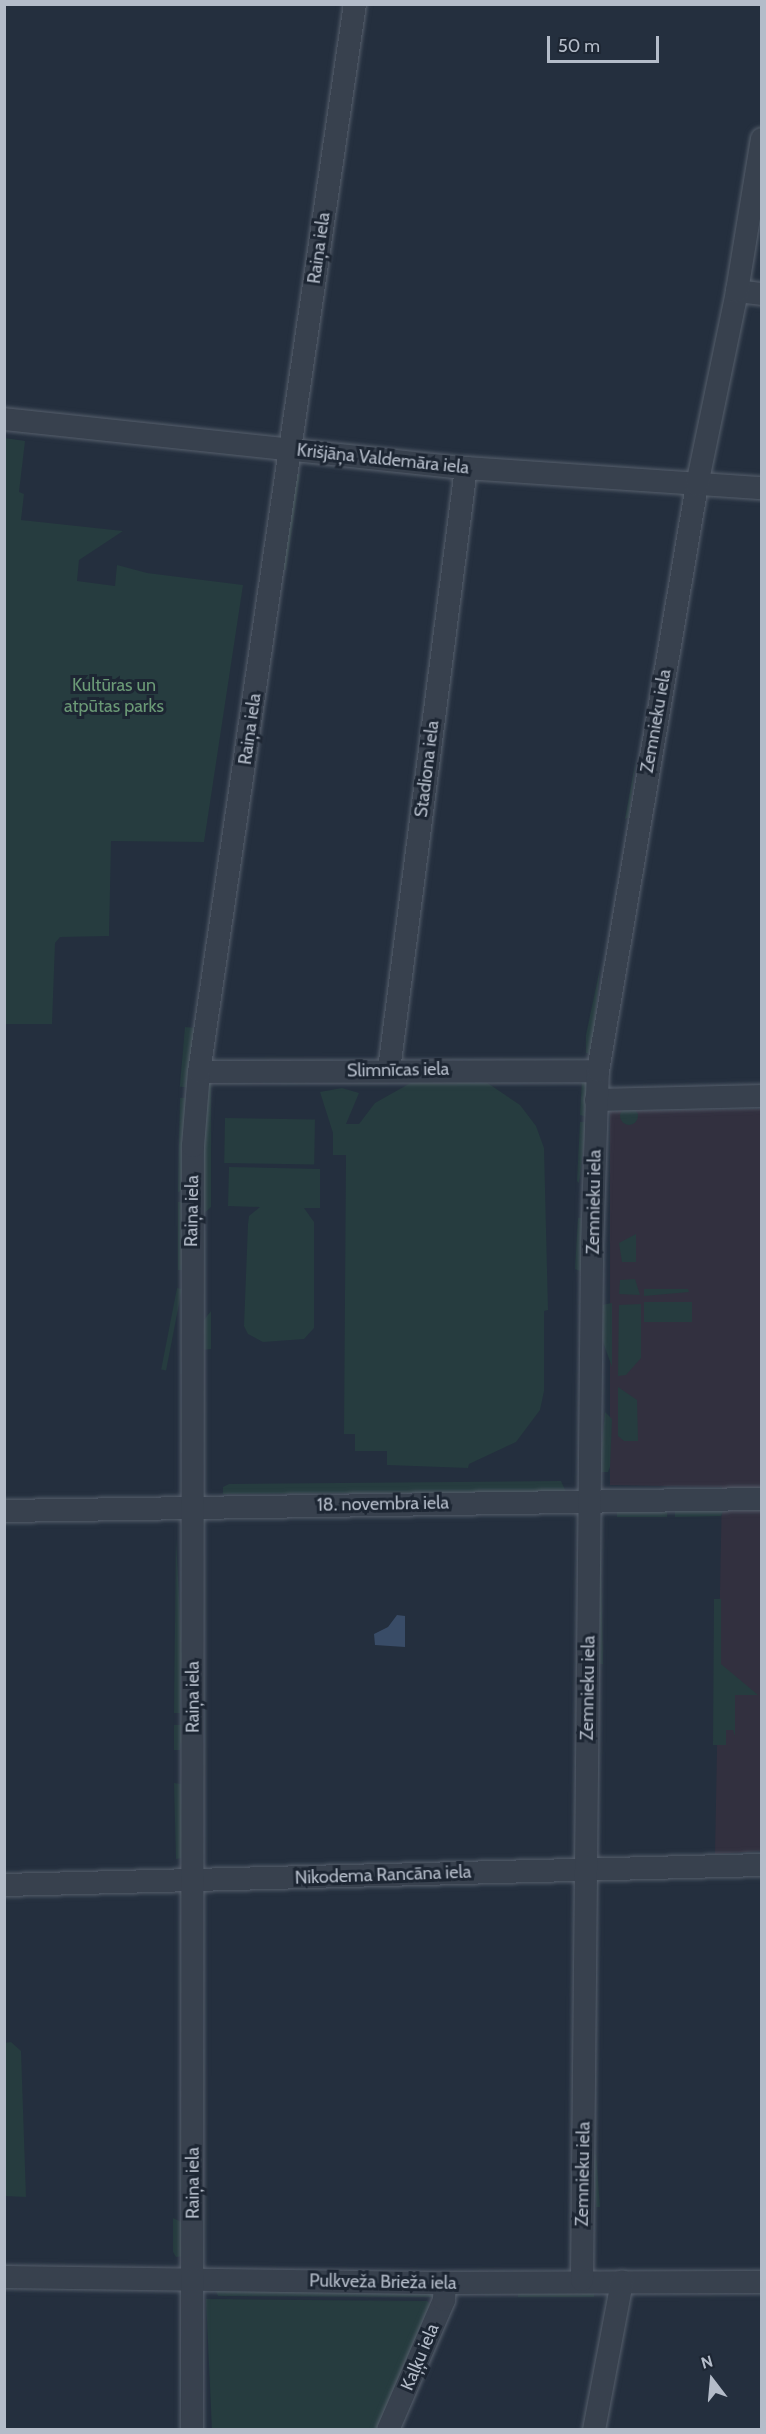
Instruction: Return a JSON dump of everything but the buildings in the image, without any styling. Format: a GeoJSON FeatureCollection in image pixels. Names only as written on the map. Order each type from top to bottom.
{"type":"FeatureCollection","features":[{"type":"Feature","properties":{"kind":"street","name":"Raiņa iela"},"geometry":{"type":"LineString","coordinates":[[192,2430],[194,1880],[192,1204],[199,1072],[292,449],[355,4]]}},
{"type":"Feature","properties":{"kind":"street","name":"Zemnieku iela"},"geometry":{"type":"LineString","coordinates":[[582,2280],[590,1501],[598,1071],[697,485],[737,291],[762,139]]}},
{"type":"Feature","properties":{"kind":"street"},"geometry":{"type":"LineString","coordinates":[[737,291],[762,294]]}},
{"type":"Feature","properties":{"kind":"street","name":"Krišjāņa Valdemāra iela"},"geometry":{"type":"LineString","coordinates":[[4,419],[466,468],[762,488]]}},
{"type":"Feature","properties":{"kind":"street","name":"Stadiona iela"},"geometry":{"type":"LineString","coordinates":[[389,1070],[466,468]]}},
{"type":"Feature","properties":{"kind":"street","name":"Slimnīcas iela"},"geometry":{"type":"LineString","coordinates":[[199,1072],[598,1071]]}},
{"type":"Feature","properties":{"kind":"street"},"geometry":{"type":"LineString","coordinates":[[596,1100],[762,1096]]}},
{"type":"Feature","properties":{"kind":"street","name":"18. novembra iela"},"geometry":{"type":"LineString","coordinates":[[4,1511],[762,1499]]}},
{"type":"Feature","properties":{"kind":"street","name":"Nikodema Rancāna iela"},"geometry":{"type":"LineString","coordinates":[[4,1885],[762,1865]]}},
{"type":"Feature","properties":{"kind":"street","name":"Pulkveža Brieža iela"},"geometry":{"type":"LineString","coordinates":[[4,2277],[445,2283],[582,2280],[762,2282]]}},
{"type":"Feature","properties":{"kind":"street"},"geometry":{"type":"LineString","coordinates":[[594,2430],[622,2282]]}},
{"type":"Feature","properties":{"kind":"street","name":"Kaļķu iela"},"geometry":{"type":"LineString","coordinates":[[388,2430],[444,2300],[445,2283]]}},
{"type":"Feature","properties":{"kind":"shaded area"},"geometry":{"type":"Polygon","coordinates":[[[761,1109],[761,1851],[715,1854],[722,1487],[610,1485],[610,1111],[761,1109]]]}},
{"type":"Feature","properties":{"kind":"green space","name":"Kultūras un atpūtas parks"},"geometry":{"type":"Polygon","coordinates":[[[5,438],[25,441],[19,492],[24,494],[21,520],[123,531],[79,560],[77,581],[115,586],[117,565],[147,573],[243,585],[204,842],[111,841],[109,936],[60,937],[55,943],[52,1024],[5,1024],[5,438]]]}},
{"type":"Feature","properties":{"kind":"green space"},"geometry":{"type":"Polygon","coordinates":[[[300,474],[286,570],[282,570],[297,475],[300,474]]]}},
{"type":"Feature","properties":{"kind":"green space"},"geometry":{"type":"Polygon","coordinates":[[[636,759],[629,817],[625,819],[636,759]]]}},
{"type":"Feature","properties":{"kind":"green space"},"geometry":{"type":"Polygon","coordinates":[[[600,968],[592,1054],[586,1053],[586,1035],[600,968]]]}},
{"type":"Feature","properties":{"kind":"green space"},"geometry":{"type":"Polygon","coordinates":[[[185,1027],[196,1028],[191,1088],[180,1087],[185,1027]]]}},
{"type":"Feature","properties":{"kind":"green space"},"geometry":{"type":"Polygon","coordinates":[[[582,1079],[587,1083],[587,1117],[580,1115],[582,1079]]]}},
{"type":"Feature","properties":{"kind":"green space"},"geometry":{"type":"Polygon","coordinates":[[[211,1080],[211,1207],[201,1216],[206,1083],[211,1080]]]}},
{"type":"Feature","properties":{"kind":"green space"},"geometry":{"type":"Polygon","coordinates":[[[483,1080],[520,1105],[536,1126],[544,1148],[548,1310],[544,1311],[544,1391],[540,1410],[516,1442],[469,1464],[468,1468],[387,1465],[387,1451],[355,1451],[355,1434],[344,1434],[346,1155],[333,1155],[333,1133],[320,1092],[342,1088],[359,1093],[346,1124],[359,1124],[375,1103],[414,1081],[483,1080]]]}},
{"type":"Feature","properties":{"kind":"green space"},"geometry":{"type":"Polygon","coordinates":[[[180,1098],[188,1098],[182,1191],[178,1192],[180,1098]]]}},
{"type":"Feature","properties":{"kind":"green space"},"geometry":{"type":"Polygon","coordinates":[[[629,1107],[635,1110],[638,1116],[635,1122],[629,1125],[623,1122],[620,1116],[623,1110],[629,1107]]]}},
{"type":"Feature","properties":{"kind":"green space"},"geometry":{"type":"Polygon","coordinates":[[[225,1118],[315,1120],[314,1165],[224,1163],[225,1118]]]}},
{"type":"Feature","properties":{"kind":"green space"},"geometry":{"type":"Polygon","coordinates":[[[580,1122],[587,1122],[579,1183],[577,1181],[580,1122]]]}},
{"type":"Feature","properties":{"kind":"green space"},"geometry":{"type":"Polygon","coordinates":[[[229,1167],[320,1169],[320,1208],[304,1208],[314,1222],[314,1328],[304,1339],[263,1342],[248,1334],[244,1326],[249,1216],[260,1207],[228,1206],[229,1167]]]}},
{"type":"Feature","properties":{"kind":"green space"},"geometry":{"type":"Polygon","coordinates":[[[178,1202],[182,1202],[182,1270],[178,1270],[178,1202]]]}},
{"type":"Feature","properties":{"kind":"green space"},"geometry":{"type":"Polygon","coordinates":[[[578,1218],[581,1218],[585,1273],[575,1269],[578,1218]]]}},
{"type":"Feature","properties":{"kind":"green space"},"geometry":{"type":"Polygon","coordinates":[[[636,1234],[636,1262],[622,1262],[619,1243],[636,1234]]]}},
{"type":"Feature","properties":{"kind":"green space"},"geometry":{"type":"Polygon","coordinates":[[[635,1279],[640,1295],[619,1294],[620,1280],[635,1279]]]}},
{"type":"Feature","properties":{"kind":"green space"},"geometry":{"type":"Polygon","coordinates":[[[177,1288],[182,1289],[166,1370],[161,1369],[177,1288]]]}},
{"type":"Feature","properties":{"kind":"green space"},"geometry":{"type":"Polygon","coordinates":[[[644,1289],[688,1289],[689,1292],[644,1296],[644,1289]]]}},
{"type":"Feature","properties":{"kind":"green space"},"geometry":{"type":"Polygon","coordinates":[[[644,1302],[692,1302],[692,1322],[644,1322],[644,1302]]]}},
{"type":"Feature","properties":{"kind":"green space"},"geometry":{"type":"Polygon","coordinates":[[[612,1303],[612,1367],[602,1339],[602,1305],[612,1303]]]}},
{"type":"Feature","properties":{"kind":"green space"},"geometry":{"type":"Polygon","coordinates":[[[641,1304],[641,1358],[626,1375],[618,1376],[619,1305],[641,1304]]]}},
{"type":"Feature","properties":{"kind":"green space"},"geometry":{"type":"Polygon","coordinates":[[[211,1311],[211,1349],[201,1350],[200,1325],[211,1311]]]}},
{"type":"Feature","properties":{"kind":"green space"},"geometry":{"type":"Polygon","coordinates":[[[618,1387],[637,1400],[638,1441],[624,1441],[618,1436],[618,1387]]]}},
{"type":"Feature","properties":{"kind":"green space"},"geometry":{"type":"Polygon","coordinates":[[[605,1412],[612,1419],[610,1467],[608,1472],[599,1472],[605,1412]]]}},
{"type":"Feature","properties":{"kind":"green space"},"geometry":{"type":"Polygon","coordinates":[[[561,1481],[566,1492],[223,1494],[223,1487],[229,1484],[561,1481]]]}},
{"type":"Feature","properties":{"kind":"green space"},"geometry":{"type":"Polygon","coordinates":[[[725,1507],[721,1516],[675,1517],[675,1510],[725,1507]]]}},
{"type":"Feature","properties":{"kind":"green space"},"geometry":{"type":"Polygon","coordinates":[[[617,1510],[667,1510],[667,1517],[617,1517],[617,1510]]]}},
{"type":"Feature","properties":{"kind":"green space"},"geometry":{"type":"Polygon","coordinates":[[[600,1529],[603,1664],[599,1663],[600,1529]]]}},
{"type":"Feature","properties":{"kind":"green space"},"geometry":{"type":"Polygon","coordinates":[[[176,1537],[182,1657],[180,1713],[174,1713],[176,1537]]]}},
{"type":"Feature","properties":{"kind":"green space"},"geometry":{"type":"Polygon","coordinates":[[[714,1599],[721,1599],[721,1664],[758,1695],[735,1695],[735,1736],[733,1730],[726,1730],[726,1745],[713,1745],[714,1599]]]}},
{"type":"Feature","properties":{"kind":"green space"},"geometry":{"type":"Polygon","coordinates":[[[174,1725],[182,1725],[180,1750],[174,1750],[174,1725]]]}},
{"type":"Feature","properties":{"kind":"green space"},"geometry":{"type":"Polygon","coordinates":[[[174,1783],[181,1784],[182,1858],[176,1859],[174,1783]]]}},
{"type":"Feature","properties":{"kind":"green space"},"geometry":{"type":"Polygon","coordinates":[[[11,2042],[21,2051],[26,2197],[5,2196],[4,2043],[11,2042]]]}},
{"type":"Feature","properties":{"kind":"green space"},"geometry":{"type":"Polygon","coordinates":[[[596,2154],[600,2207],[596,2207],[593,2158],[596,2154]]]}},
{"type":"Feature","properties":{"kind":"green space"},"geometry":{"type":"Polygon","coordinates":[[[173,2218],[181,2222],[184,2256],[176,2257],[173,2252],[173,2218]]]}},
{"type":"Feature","properties":{"kind":"green space"},"geometry":{"type":"Polygon","coordinates":[[[215,2289],[432,2294],[433,2297],[218,2296],[215,2289]]]}},
{"type":"Feature","properties":{"kind":"green space"},"geometry":{"type":"Polygon","coordinates":[[[518,2292],[594,2292],[594,2297],[518,2297],[518,2292]]]}},
{"type":"Feature","properties":{"kind":"green space"},"geometry":{"type":"Polygon","coordinates":[[[206,2299],[427,2301],[432,2306],[382,2429],[212,2430],[206,2299]]]}},
{"type":"Feature","properties":{"kind":"water"},"geometry":{"type":"Polygon","coordinates":[[[397,1615],[405,1616],[405,1647],[375,1645],[374,1634],[388,1627],[397,1615]]]}}]}
